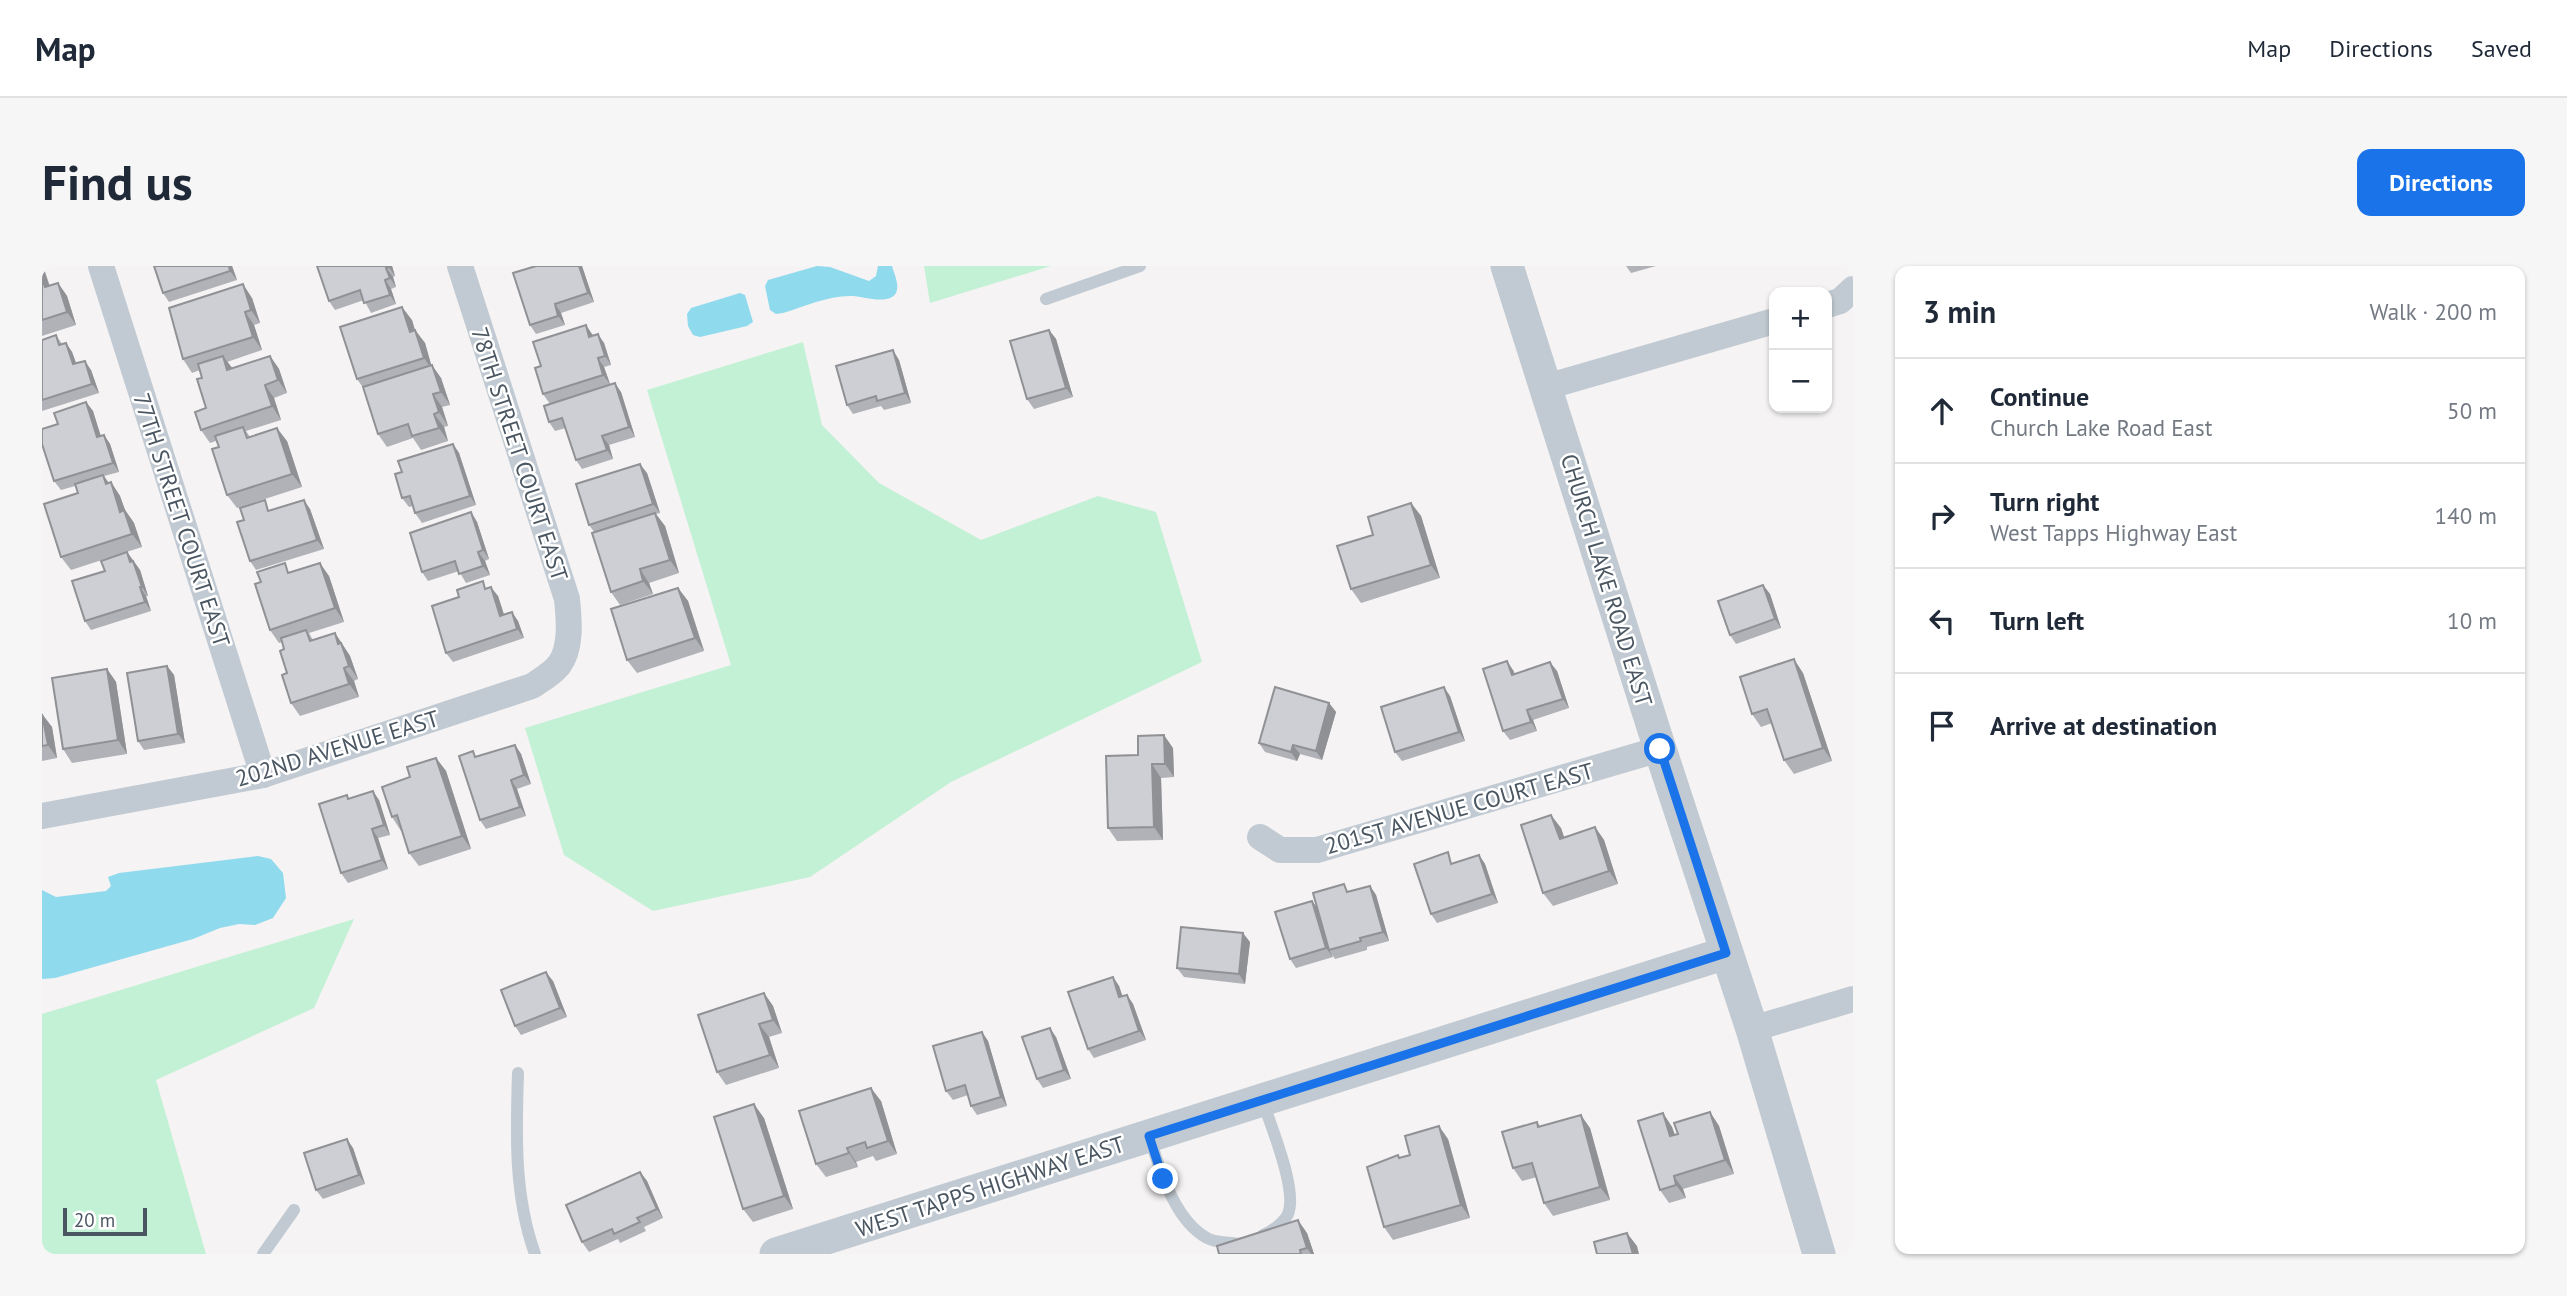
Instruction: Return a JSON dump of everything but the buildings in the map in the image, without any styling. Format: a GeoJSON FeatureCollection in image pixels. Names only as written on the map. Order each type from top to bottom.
{"type":"FeatureCollection","features":[{"type":"Feature","properties":{"kind":"street","name":"77TH STREET COURT EAST"},"geometry":{"type":"LineString","coordinates":[[101,266],[263,775]]}},
{"type":"Feature","properties":{"kind":"street","name":"78TH STREET COURT EAST"},"geometry":{"type":"LineString","coordinates":[[460,266],[567,599],[567,643]]}},
{"type":"Feature","properties":{"kind":"street","name":"CHURCH LAKE ROAD EAST"},"geometry":{"type":"LineString","coordinates":[[1507,266],[1660,749],[1752,1028],[1819,1254]]}},
{"type":"Feature","properties":{"kind":"street"},"geometry":{"type":"LineString","coordinates":[[1546,387],[1769,322]]}},
{"type":"Feature","properties":{"kind":"street","name":"202ND AVENUE EAST"},"geometry":{"type":"LineString","coordinates":[[42,816],[263,775],[532,686],[560,664],[567,643]]}},
{"type":"Feature","properties":{"kind":"street","name":"201ST AVENUE COURT EAST"},"geometry":{"type":"LineString","coordinates":[[1260,836],[1280,850],[1317,850],[1660,749]]}},
{"type":"Feature","properties":{"kind":"street","name":"WEST TAPPS HIGHWAY EAST"},"geometry":{"type":"LineString","coordinates":[[776,1254],[1726,953]]}},
{"type":"Feature","properties":{"kind":"street"},"geometry":{"type":"LineString","coordinates":[[1752,1028],[1853,999]]}},
{"type":"Feature","properties":{"kind":"lane"},"geometry":{"type":"LineString","coordinates":[[1046,299],[1140,266]]}},
{"type":"Feature","properties":{"kind":"lane"},"geometry":{"type":"LineString","coordinates":[[518,1073],[517,1163],[523,1208],[535,1254]]}},
{"type":"Feature","properties":{"kind":"lane"},"geometry":{"type":"LineString","coordinates":[[1149,1136],[1163,1179],[1183,1217],[1208,1239],[1239,1244],[1273,1231],[1288,1213],[1289,1182],[1262,1100]]}},
{"type":"Feature","properties":{"kind":"lane"},"geometry":{"type":"LineString","coordinates":[[263,1254],[294,1210]]}},
{"type":"Feature","properties":{"kind":"green space"},"geometry":{"type":"Polygon","coordinates":[[[924,266],[1051,266],[930,303],[924,266]]]}},
{"type":"Feature","properties":{"kind":"green space"},"geometry":{"type":"Polygon","coordinates":[[[803,342],[822,425],[879,483],[981,540],[1098,496],[1156,512],[1202,662],[951,782],[810,877],[653,911],[564,855],[525,728],[731,665],[647,390],[803,342]]]}},
{"type":"Feature","properties":{"kind":"green space"},"geometry":{"type":"Polygon","coordinates":[[[354,919],[314,1008],[156,1080],[206,1254],[42,1254],[42,1014],[354,919]]]}},
{"type":"Feature","properties":{"kind":"water"},"geometry":{"type":"Polygon","coordinates":[[[817,266],[830,267],[869,281],[876,276],[878,266],[892,266],[897,290],[893,297],[888,299],[844,296],[783,313],[776,314],[770,310],[765,286],[768,280],[817,266]]]}},
{"type":"Feature","properties":{"kind":"water"},"geometry":{"type":"Polygon","coordinates":[[[740,293],[745,295],[753,322],[747,326],[700,337],[693,335],[688,326],[687,314],[691,308],[740,293]]]}},
{"type":"Feature","properties":{"kind":"water"},"geometry":{"type":"Polygon","coordinates":[[[258,856],[271,859],[283,873],[286,898],[273,918],[255,925],[239,924],[220,928],[193,939],[55,978],[42,979],[42,890],[56,897],[106,891],[111,886],[108,877],[119,873],[258,856]]]}},
{"type":"Feature","properties":{"kind":"route"},"geometry":{"type":"LineString","coordinates":[[1163,1179],[1149,1136],[1726,953],[1660,749]]}}]}
